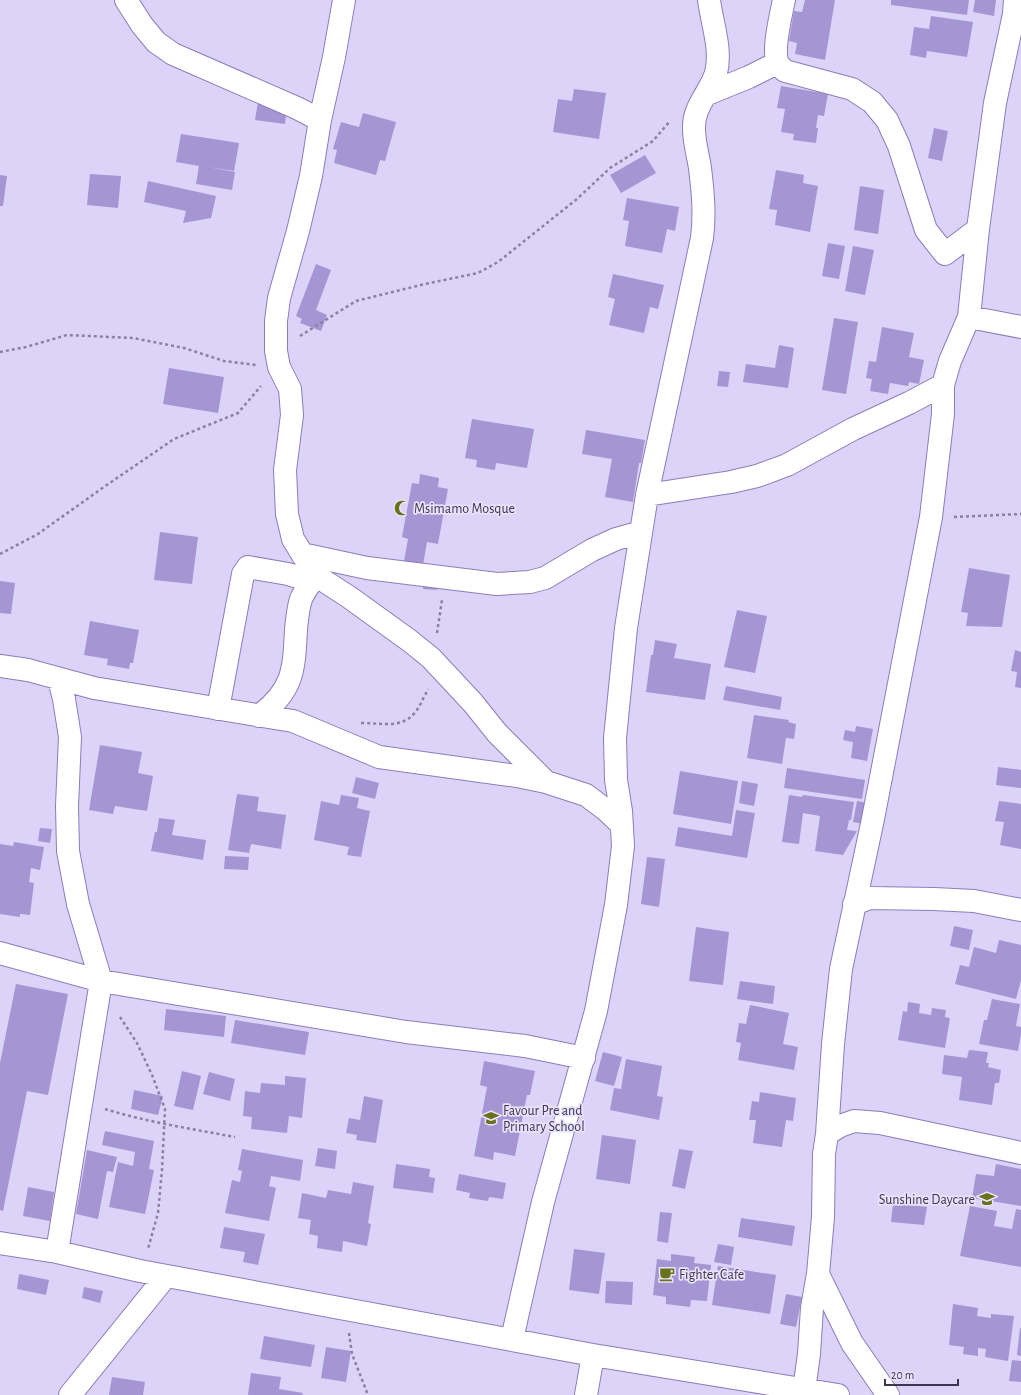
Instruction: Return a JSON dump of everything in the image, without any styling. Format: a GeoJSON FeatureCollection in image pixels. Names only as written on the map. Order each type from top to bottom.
{"type":"FeatureCollection","features":[{"type":"Feature","properties":{"kind":"street"},"geometry":{"type":"LineString","coordinates":[[126,0],[142,25],[156,42],[173,54],[297,108],[320,120]]}},
{"type":"Feature","properties":{"kind":"street"},"geometry":{"type":"LineString","coordinates":[[313,578],[293,539],[287,514],[284,470],[292,415],[290,389],[275,362],[276,321],[279,298],[308,189],[344,0]]}},
{"type":"Feature","properties":{"kind":"street"},"geometry":{"type":"LineString","coordinates":[[512,1339],[543,1202],[596,1011],[616,905],[623,846],[622,825],[616,780],[615,738],[626,628],[647,495],[702,238],[704,216],[703,194],[694,128],[702,100],[712,83],[718,61],[717,40],[709,0]]}},
{"type":"Feature","properties":{"kind":"street"},"geometry":{"type":"LineString","coordinates":[[784,0],[777,40],[777,63],[785,71],[852,89],[872,102],[887,120],[899,146],[926,230],[945,254],[978,229]]}},
{"type":"Feature","properties":{"kind":"street"},"geometry":{"type":"LineString","coordinates":[[804,1390],[809,1354],[812,1308],[818,1274],[823,1217],[824,1154],[841,969],[873,819],[931,517],[943,414],[943,385],[950,361],[969,317],[978,229],[995,103],[1017,10]]}},
{"type":"Feature","properties":{"kind":"street"},"geometry":{"type":"LineString","coordinates":[[702,100],[777,63]]}},
{"type":"Feature","properties":{"kind":"street"},"geometry":{"type":"LineString","coordinates":[[969,317],[1021,327]]}},
{"type":"Feature","properties":{"kind":"street"},"geometry":{"type":"LineString","coordinates":[[647,495],[731,482],[787,466],[853,429],[909,404],[943,385]]}},
{"type":"Feature","properties":{"kind":"street"},"geometry":{"type":"LineString","coordinates":[[302,554],[367,568],[497,584],[530,582],[545,578],[592,550],[616,539],[641,532]]}},
{"type":"Feature","properties":{"kind":"street"},"geometry":{"type":"LineString","coordinates":[[218,709],[236,607],[243,574],[246,569],[248,567],[313,578],[349,597],[404,636],[431,658],[497,733],[546,782]]}},
{"type":"Feature","properties":{"kind":"street"},"geometry":{"type":"LineString","coordinates":[[259,716],[270,708],[278,699],[290,680],[294,668],[301,599],[313,578]]}},
{"type":"Feature","properties":{"kind":"street"},"geometry":{"type":"LineString","coordinates":[[3,662],[94,688],[293,721],[379,757],[517,776],[546,782],[586,795],[606,810],[622,825]]}},
{"type":"Feature","properties":{"kind":"street"},"geometry":{"type":"LineString","coordinates":[[57,1252],[100,986],[78,904],[68,851],[67,806],[70,736],[64,699],[58,678]]}},
{"type":"Feature","properties":{"kind":"street"},"geometry":{"type":"LineString","coordinates":[[854,904],[870,898],[974,900],[1021,910]]}},
{"type":"Feature","properties":{"kind":"street"},"geometry":{"type":"LineString","coordinates":[[0,953],[100,986],[406,1032],[525,1046],[584,1058]]}},
{"type":"Feature","properties":{"kind":"street"},"geometry":{"type":"LineString","coordinates":[[827,1134],[840,1126],[854,1121],[880,1123],[1021,1153]]}},
{"type":"Feature","properties":{"kind":"street"},"geometry":{"type":"LineString","coordinates":[[0,1243],[57,1252],[166,1276],[593,1355],[838,1395]]}},
{"type":"Feature","properties":{"kind":"street"},"geometry":{"type":"LineString","coordinates":[[818,1274],[852,1343],[888,1395]]}},
{"type":"Feature","properties":{"kind":"street"},"geometry":{"type":"LineString","coordinates":[[70,1395],[166,1276]]}},
{"type":"Feature","properties":{"kind":"street"},"geometry":{"type":"LineString","coordinates":[[586,1395],[593,1355]]}},
{"type":"Feature","properties":{"kind":"path"},"geometry":{"type":"LineString","coordinates":[[0,554],[38,534],[174,439],[238,413],[260,388],[275,362],[356,301],[478,273],[498,262],[577,198],[610,168],[653,141],[671,120],[702,100]]}},
{"type":"Feature","properties":{"kind":"path"},"geometry":{"type":"LineString","coordinates":[[0,352],[26,347],[67,334],[133,338],[184,348],[224,361],[275,362]]}},
{"type":"Feature","properties":{"kind":"path"},"geometry":{"type":"LineString","coordinates":[[931,517],[1021,514]]}},
{"type":"Feature","properties":{"kind":"path"},"geometry":{"type":"LineString","coordinates":[[358,723],[388,725],[402,722],[411,718],[418,709],[427,692],[432,674],[431,658],[439,627],[443,596],[464,579]]}},
{"type":"Feature","properties":{"kind":"path"},"geometry":{"type":"LineString","coordinates":[[100,986],[136,1043],[152,1075],[165,1109],[158,1213],[152,1239],[140,1271]]}},
{"type":"Feature","properties":{"kind":"path"},"geometry":{"type":"LineString","coordinates":[[81,1103],[123,1115],[235,1137]]}},
{"type":"Feature","properties":{"kind":"path"},"geometry":{"type":"LineString","coordinates":[[345,1309],[352,1354],[368,1395]]}},
{"type":"Feature","properties":{"kind":"building"},"geometry":{"type":"Polygon","coordinates":[[[805,0],[835,0],[825,60],[795,54],[797,43],[789,41],[794,11],[802,12],[805,0]]]}},
{"type":"Feature","properties":{"kind":"building"},"geometry":{"type":"Polygon","coordinates":[[[891,0],[969,0],[967,15],[891,5],[891,0]]]}},
{"type":"Feature","properties":{"kind":"building"},"geometry":{"type":"Polygon","coordinates":[[[975,0],[996,0],[994,16],[973,12],[975,0]]]}},
{"type":"Feature","properties":{"kind":"building"},"geometry":{"type":"Polygon","coordinates":[[[931,16],[973,22],[967,57],[927,51],[926,58],[910,55],[914,27],[929,29],[931,16]]]}},
{"type":"Feature","properties":{"kind":"building"},"geometry":{"type":"Polygon","coordinates":[[[781,86],[828,94],[824,116],[818,115],[816,143],[793,140],[794,134],[781,132],[785,109],[777,108],[781,86]]]}},
{"type":"Feature","properties":{"kind":"building"},"geometry":{"type":"Polygon","coordinates":[[[574,89],[606,93],[599,139],[553,132],[558,99],[572,101],[574,89]]]}},
{"type":"Feature","properties":{"kind":"building"},"geometry":{"type":"Polygon","coordinates":[[[258,102],[287,106],[285,124],[255,120],[258,102]]]}},
{"type":"Feature","properties":{"kind":"building"},"geometry":{"type":"Polygon","coordinates":[[[363,113],[396,122],[385,161],[380,160],[376,175],[334,163],[337,150],[333,149],[341,122],[359,127],[363,113]]]}},
{"type":"Feature","properties":{"kind":"building"},"geometry":{"type":"Polygon","coordinates":[[[934,128],[948,131],[942,161],[928,158],[934,128]]]}},
{"type":"Feature","properties":{"kind":"building"},"geometry":{"type":"Polygon","coordinates":[[[181,134],[239,143],[234,171],[208,167],[235,172],[232,190],[196,184],[199,166],[176,162],[181,134]]]}},
{"type":"Feature","properties":{"kind":"building"},"geometry":{"type":"Polygon","coordinates":[[[645,155],[656,173],[621,193],[610,175],[645,155]]]}},
{"type":"Feature","properties":{"kind":"building"},"geometry":{"type":"Polygon","coordinates":[[[776,170],[804,175],[803,183],[818,186],[810,232],[775,225],[777,210],[769,209],[776,170]]]}},
{"type":"Feature","properties":{"kind":"building"},"geometry":{"type":"Polygon","coordinates":[[[90,174],[121,176],[118,208],[87,205],[90,174]]]}},
{"type":"Feature","properties":{"kind":"building"},"geometry":{"type":"Polygon","coordinates":[[[0,175],[7,176],[3,206],[0,206],[0,175]]]}},
{"type":"Feature","properties":{"kind":"building"},"geometry":{"type":"Polygon","coordinates":[[[148,181],[216,196],[211,218],[183,223],[186,211],[144,202],[148,181]]]}},
{"type":"Feature","properties":{"kind":"building"},"geometry":{"type":"Polygon","coordinates":[[[860,186],[884,190],[878,234],[854,230],[860,186]]]}},
{"type":"Feature","properties":{"kind":"building"},"geometry":{"type":"Polygon","coordinates":[[[627,198],[679,207],[675,231],[667,229],[662,253],[625,246],[629,221],[623,220],[627,198]]]}},
{"type":"Feature","properties":{"kind":"building"},"geometry":{"type":"Polygon","coordinates":[[[828,243],[845,246],[839,279],[822,276],[828,243]]]}},
{"type":"Feature","properties":{"kind":"building"},"geometry":{"type":"Polygon","coordinates":[[[853,246],[874,250],[865,295],[845,291],[853,246]]]}},
{"type":"Feature","properties":{"kind":"building"},"geometry":{"type":"Polygon","coordinates":[[[316,264],[331,270],[316,310],[327,315],[321,331],[300,323],[302,319],[296,316],[316,264]]]}},
{"type":"Feature","properties":{"kind":"building"},"geometry":{"type":"Polygon","coordinates":[[[613,274],[664,285],[658,309],[650,307],[644,333],[609,325],[615,299],[608,297],[613,274]]]}},
{"type":"Feature","properties":{"kind":"building"},"geometry":{"type":"Polygon","coordinates":[[[834,318],[858,322],[846,394],[822,390],[834,318]]]}},
{"type":"Feature","properties":{"kind":"building"},"geometry":{"type":"Polygon","coordinates":[[[882,327],[914,333],[909,357],[924,360],[919,384],[909,382],[908,386],[890,383],[888,394],[870,391],[872,379],[866,378],[869,361],[876,362],[882,327]]]}},
{"type":"Feature","properties":{"kind":"building"},"geometry":{"type":"Polygon","coordinates":[[[779,345],[794,348],[788,388],[743,382],[746,364],[775,368],[779,345]]]}},
{"type":"Feature","properties":{"kind":"building"},"geometry":{"type":"Polygon","coordinates":[[[169,368],[224,377],[218,413],[163,404],[169,368]]]}},
{"type":"Feature","properties":{"kind":"building"},"geometry":{"type":"Polygon","coordinates":[[[719,371],[730,372],[728,387],[717,386],[719,371]]]}},
{"type":"Feature","properties":{"kind":"building"},"geometry":{"type":"Polygon","coordinates":[[[472,419],[534,429],[527,468],[496,463],[495,470],[476,467],[477,460],[465,458],[472,419]]]}},
{"type":"Feature","properties":{"kind":"building"},"geometry":{"type":"Polygon","coordinates":[[[586,430],[645,440],[641,463],[639,463],[633,502],[605,497],[612,459],[582,454],[586,430]]]}},
{"type":"Feature","properties":{"kind":"building"},"geometry":{"type":"Polygon","coordinates":[[[420,474],[439,478],[438,487],[448,489],[438,544],[427,542],[423,565],[404,561],[408,539],[402,537],[412,483],[419,484],[420,474]]]}},
{"type":"Feature","properties":{"kind":"building"},"geometry":{"type":"Polygon","coordinates":[[[160,532],[198,537],[192,584],[154,580],[160,532]]]}},
{"type":"Feature","properties":{"kind":"building"},"geometry":{"type":"Polygon","coordinates":[[[969,568],[1010,575],[1002,627],[966,626],[968,613],[961,612],[969,568]]]}},
{"type":"Feature","properties":{"kind":"building"},"geometry":{"type":"Polygon","coordinates":[[[424,577],[438,578],[437,590],[423,589],[424,577]]]}},
{"type":"Feature","properties":{"kind":"building"},"geometry":{"type":"Polygon","coordinates":[[[0,581],[15,583],[11,614],[0,613],[0,581]]]}},
{"type":"Feature","properties":{"kind":"building"},"geometry":{"type":"Polygon","coordinates":[[[737,610],[767,616],[755,673],[724,667],[737,610]]]}},
{"type":"Feature","properties":{"kind":"building"},"geometry":{"type":"Polygon","coordinates":[[[90,621],[139,630],[133,663],[130,663],[129,669],[107,665],[108,659],[84,655],[90,621]]]}},
{"type":"Feature","properties":{"kind":"building"},"geometry":{"type":"Polygon","coordinates":[[[655,640],[677,644],[674,658],[711,664],[705,700],[646,692],[651,655],[653,655],[655,640]]]}},
{"type":"Feature","properties":{"kind":"building"},"geometry":{"type":"Polygon","coordinates":[[[1015,650],[1021,652],[1021,688],[1015,687],[1017,672],[1011,671],[1015,650]]]}},
{"type":"Feature","properties":{"kind":"building"},"geometry":{"type":"Polygon","coordinates":[[[726,686],[782,697],[780,710],[723,700],[726,686]]]}},
{"type":"Feature","properties":{"kind":"building"},"geometry":{"type":"Polygon","coordinates":[[[754,715],[789,720],[788,722],[796,724],[794,739],[786,738],[782,764],[747,758],[754,715]]]}},
{"type":"Feature","properties":{"kind":"building"},"geometry":{"type":"Polygon","coordinates":[[[856,726],[873,729],[867,761],[851,758],[853,742],[843,740],[845,730],[855,732],[856,726]]]}},
{"type":"Feature","properties":{"kind":"building"},"geometry":{"type":"Polygon","coordinates":[[[100,745],[142,752],[138,773],[153,776],[147,811],[115,806],[113,814],[89,810],[100,745]]]}},
{"type":"Feature","properties":{"kind":"building"},"geometry":{"type":"Polygon","coordinates":[[[998,767],[1021,770],[1021,788],[996,785],[998,767]]]}},
{"type":"Feature","properties":{"kind":"building"},"geometry":{"type":"Polygon","coordinates":[[[787,768],[865,780],[862,799],[784,788],[787,768]]]}},
{"type":"Feature","properties":{"kind":"building"},"geometry":{"type":"Polygon","coordinates":[[[680,771],[738,781],[731,824],[673,814],[680,771]]]}},
{"type":"Feature","properties":{"kind":"building"},"geometry":{"type":"Polygon","coordinates":[[[356,777],[379,783],[375,799],[352,793],[356,777]]]}},
{"type":"Feature","properties":{"kind":"building"},"geometry":{"type":"Polygon","coordinates":[[[742,781],[758,784],[754,806],[739,803],[742,781]]]}},
{"type":"Feature","properties":{"kind":"building"},"geometry":{"type":"Polygon","coordinates":[[[237,794],[259,797],[257,811],[286,815],[281,849],[251,844],[249,853],[228,850],[237,794]]]}},
{"type":"Feature","properties":{"kind":"building"},"geometry":{"type":"Polygon","coordinates":[[[341,795],[359,798],[357,808],[370,811],[361,857],[347,855],[349,847],[314,840],[321,801],[339,805],[341,795]]]}},
{"type":"Feature","properties":{"kind":"building"},"geometry":{"type":"Polygon","coordinates":[[[789,795],[802,797],[803,795],[854,802],[851,820],[849,820],[847,830],[857,831],[843,855],[815,851],[820,816],[803,813],[799,844],[782,842],[789,795]]]}},
{"type":"Feature","properties":{"kind":"building"},"geometry":{"type":"Polygon","coordinates":[[[857,801],[868,803],[864,824],[853,822],[857,801]]]}},
{"type":"Feature","properties":{"kind":"building"},"geometry":{"type":"Polygon","coordinates":[[[999,801],[1021,804],[1021,849],[1000,845],[1004,822],[995,821],[999,801]]]}},
{"type":"Feature","properties":{"kind":"building"},"geometry":{"type":"Polygon","coordinates":[[[736,810],[755,813],[747,858],[675,846],[678,827],[732,836],[736,810]]]}},
{"type":"Feature","properties":{"kind":"building"},"geometry":{"type":"Polygon","coordinates":[[[159,818],[175,820],[172,835],[206,840],[203,860],[151,851],[155,832],[157,832],[159,818]]]}},
{"type":"Feature","properties":{"kind":"building"},"geometry":{"type":"Polygon","coordinates":[[[40,828],[52,829],[50,843],[38,841],[40,828]]]}},
{"type":"Feature","properties":{"kind":"building"},"geometry":{"type":"Polygon","coordinates":[[[14,842],[44,847],[40,870],[31,868],[29,882],[34,883],[30,915],[20,914],[20,917],[0,914],[0,844],[13,846],[14,842]]]}},
{"type":"Feature","properties":{"kind":"building"},"geometry":{"type":"Polygon","coordinates":[[[225,856],[249,857],[248,870],[224,869],[225,856]]]}},
{"type":"Feature","properties":{"kind":"building"},"geometry":{"type":"Polygon","coordinates":[[[647,857],[665,859],[659,907],[641,904],[647,857]]]}},
{"type":"Feature","properties":{"kind":"building"},"geometry":{"type":"Polygon","coordinates":[[[954,926],[973,930],[969,950],[950,946],[954,926]]]}},
{"type":"Feature","properties":{"kind":"building"},"geometry":{"type":"Polygon","coordinates":[[[696,927],[729,932],[723,985],[689,981],[696,927]]]}},
{"type":"Feature","properties":{"kind":"building"},"geometry":{"type":"Polygon","coordinates":[[[999,940],[1021,945],[1021,980],[1016,999],[955,984],[960,965],[969,967],[974,947],[996,953],[999,940]]]}},
{"type":"Feature","properties":{"kind":"building"},"geometry":{"type":"Polygon","coordinates":[[[740,981],[775,986],[773,1004],[737,999],[740,981]]]}},
{"type":"Feature","properties":{"kind":"building"},"geometry":{"type":"Polygon","coordinates":[[[16,984],[68,994],[48,1095],[27,1091],[3,1211],[0,1210],[0,1063],[16,984]]]}},
{"type":"Feature","properties":{"kind":"building"},"geometry":{"type":"Polygon","coordinates":[[[992,999],[1020,1004],[1016,1026],[1021,1027],[1018,1051],[979,1044],[984,1020],[987,1020],[992,999]]]}},
{"type":"Feature","properties":{"kind":"building"},"geometry":{"type":"Polygon","coordinates":[[[908,1002],[920,1004],[919,1013],[931,1015],[932,1008],[946,1010],[945,1017],[950,1018],[945,1048],[898,1040],[903,1011],[907,1012],[908,1002]]]}},
{"type":"Feature","properties":{"kind":"building"},"geometry":{"type":"Polygon","coordinates":[[[750,1005],[789,1013],[783,1044],[798,1047],[794,1070],[738,1060],[741,1043],[736,1042],[739,1023],[746,1024],[750,1005]]]}},
{"type":"Feature","properties":{"kind":"building"},"geometry":{"type":"Polygon","coordinates":[[[166,1009],[226,1016],[224,1037],[164,1030],[166,1009]]]}},
{"type":"Feature","properties":{"kind":"building"},"geometry":{"type":"Polygon","coordinates":[[[235,1020],[309,1032],[305,1055],[231,1043],[235,1020]]]}},
{"type":"Feature","properties":{"kind":"building"},"geometry":{"type":"Polygon","coordinates":[[[969,1050],[988,1052],[986,1063],[989,1063],[988,1067],[1001,1070],[999,1083],[995,1083],[992,1105],[959,1100],[962,1077],[942,1074],[944,1055],[967,1058],[969,1050]]]}},
{"type":"Feature","properties":{"kind":"building"},"geometry":{"type":"Polygon","coordinates":[[[603,1052],[622,1057],[614,1086],[595,1081],[603,1052]]]}},
{"type":"Feature","properties":{"kind":"building"},"geometry":{"type":"Polygon","coordinates":[[[626,1059],[662,1066],[657,1096],[663,1097],[659,1120],[610,1110],[614,1088],[621,1089],[626,1059]]]}},
{"type":"Feature","properties":{"kind":"building"},"geometry":{"type":"Polygon","coordinates":[[[484,1061],[535,1071],[530,1095],[527,1095],[515,1156],[494,1152],[493,1160],[474,1156],[487,1087],[480,1085],[484,1061]]]}},
{"type":"Feature","properties":{"kind":"building"},"geometry":{"type":"Polygon","coordinates":[[[182,1071],[201,1076],[193,1110],[174,1106],[182,1071]]]}},
{"type":"Feature","properties":{"kind":"building"},"geometry":{"type":"Polygon","coordinates":[[[209,1072],[235,1079],[230,1101],[203,1094],[209,1072]]]}},
{"type":"Feature","properties":{"kind":"building"},"geometry":{"type":"Polygon","coordinates":[[[285,1076],[306,1078],[302,1118],[289,1116],[287,1133],[251,1129],[252,1117],[243,1116],[245,1091],[260,1093],[261,1083],[285,1085],[285,1076]]]}},
{"type":"Feature","properties":{"kind":"building"},"geometry":{"type":"Polygon","coordinates":[[[134,1090],[163,1096],[158,1115],[131,1109],[134,1090]]]}},
{"type":"Feature","properties":{"kind":"building"},"geometry":{"type":"Polygon","coordinates":[[[760,1092],[796,1098],[793,1121],[786,1120],[782,1147],[753,1143],[756,1120],[749,1120],[752,1101],[759,1102],[760,1092]]]}},
{"type":"Feature","properties":{"kind":"building"},"geometry":{"type":"Polygon","coordinates":[[[364,1096],[383,1100],[376,1143],[356,1140],[357,1135],[346,1133],[349,1118],[360,1120],[364,1096]]]}},
{"type":"Feature","properties":{"kind":"building"},"geometry":{"type":"Polygon","coordinates":[[[105,1131],[154,1141],[149,1169],[154,1170],[145,1214],[109,1207],[118,1162],[133,1166],[135,1152],[102,1145],[105,1131]]]}},
{"type":"Feature","properties":{"kind":"building"},"geometry":{"type":"Polygon","coordinates":[[[602,1135],[636,1140],[630,1184],[596,1179],[602,1135]]]}},
{"type":"Feature","properties":{"kind":"building"},"geometry":{"type":"Polygon","coordinates":[[[318,1148],[337,1151],[335,1169],[315,1166],[318,1148]]]}},
{"type":"Feature","properties":{"kind":"building"},"geometry":{"type":"Polygon","coordinates":[[[242,1149],[303,1160],[300,1181],[271,1176],[269,1186],[276,1188],[269,1221],[225,1213],[232,1180],[240,1182],[242,1171],[238,1170],[242,1149]]]}},
{"type":"Feature","properties":{"kind":"building"},"geometry":{"type":"Polygon","coordinates":[[[679,1149],[693,1151],[685,1189],[672,1186],[679,1149]]]}},
{"type":"Feature","properties":{"kind":"building"},"geometry":{"type":"Polygon","coordinates":[[[87,1150],[117,1157],[113,1172],[107,1171],[98,1219],[76,1214],[87,1150]]]}},
{"type":"Feature","properties":{"kind":"building"},"geometry":{"type":"Polygon","coordinates":[[[396,1164],[430,1169],[429,1177],[435,1178],[433,1193],[393,1188],[396,1164]]]}},
{"type":"Feature","properties":{"kind":"building"},"geometry":{"type":"Polygon","coordinates":[[[996,1164],[1021,1169],[1021,1206],[972,1198],[976,1174],[994,1176],[996,1164]]]}},
{"type":"Feature","properties":{"kind":"building"},"geometry":{"type":"Polygon","coordinates":[[[459,1174],[506,1183],[503,1199],[489,1197],[488,1201],[469,1198],[470,1193],[456,1190],[459,1174]]]}},
{"type":"Feature","properties":{"kind":"building"},"geometry":{"type":"Polygon","coordinates":[[[353,1182],[374,1186],[368,1223],[371,1224],[367,1246],[343,1241],[342,1252],[317,1248],[318,1236],[309,1234],[311,1220],[298,1218],[302,1193],[326,1198],[328,1190],[351,1194],[353,1182]]]}},
{"type":"Feature","properties":{"kind":"building"},"geometry":{"type":"Polygon","coordinates":[[[28,1187],[54,1192],[50,1221],[23,1216],[28,1187]]]}},
{"type":"Feature","properties":{"kind":"building"},"geometry":{"type":"Polygon","coordinates":[[[893,1203],[927,1207],[924,1225],[891,1222],[893,1203]]]}},
{"type":"Feature","properties":{"kind":"building"},"geometry":{"type":"Polygon","coordinates":[[[970,1206],[997,1211],[994,1226],[1012,1229],[1016,1209],[1021,1210],[1021,1267],[960,1256],[970,1206]]]}},
{"type":"Feature","properties":{"kind":"building"},"geometry":{"type":"Polygon","coordinates":[[[660,1212],[672,1213],[668,1243],[657,1241],[660,1212]]]}},
{"type":"Feature","properties":{"kind":"building"},"geometry":{"type":"Polygon","coordinates":[[[741,1218],[795,1226],[792,1246],[738,1237],[741,1218]]]}},
{"type":"Feature","properties":{"kind":"building"},"geometry":{"type":"Polygon","coordinates":[[[224,1227],[265,1234],[258,1265],[243,1262],[245,1252],[220,1248],[224,1227]]]}},
{"type":"Feature","properties":{"kind":"building"},"geometry":{"type":"Polygon","coordinates":[[[718,1244],[734,1247],[731,1265],[714,1262],[718,1244]]]}},
{"type":"Feature","properties":{"kind":"building"},"geometry":{"type":"Polygon","coordinates":[[[574,1249],[605,1253],[599,1294],[569,1290],[574,1249]]]}},
{"type":"Feature","properties":{"kind":"building"},"geometry":{"type":"Polygon","coordinates":[[[671,1254],[695,1257],[694,1263],[711,1265],[707,1301],[691,1300],[690,1307],[666,1304],[666,1297],[653,1295],[657,1259],[671,1261],[671,1254]]]}},
{"type":"Feature","properties":{"kind":"building"},"geometry":{"type":"Polygon","coordinates":[[[718,1266],[776,1275],[770,1314],[712,1305],[718,1266]]]}},
{"type":"Feature","properties":{"kind":"building"},"geometry":{"type":"Polygon","coordinates":[[[19,1274],[49,1280],[46,1295],[17,1289],[19,1274]]]}},
{"type":"Feature","properties":{"kind":"building"},"geometry":{"type":"Polygon","coordinates":[[[606,1281],[633,1282],[632,1305],[605,1303],[606,1281]]]}},
{"type":"Feature","properties":{"kind":"building"},"geometry":{"type":"Polygon","coordinates":[[[84,1287],[103,1291],[100,1303],[82,1298],[84,1287]]]}},
{"type":"Feature","properties":{"kind":"building"},"geometry":{"type":"Polygon","coordinates":[[[786,1294],[802,1297],[796,1327],[780,1324],[786,1294]]]}},
{"type":"Feature","properties":{"kind":"building"},"geometry":{"type":"Polygon","coordinates":[[[953,1304],[978,1308],[977,1316],[991,1318],[991,1314],[1014,1316],[1008,1361],[985,1357],[986,1349],[978,1348],[978,1356],[963,1354],[964,1347],[949,1345],[953,1304]]]}},
{"type":"Feature","properties":{"kind":"building"},"geometry":{"type":"Polygon","coordinates":[[[1021,1328],[1021,1356],[1017,1355],[1021,1328]]]}},
{"type":"Feature","properties":{"kind":"building"},"geometry":{"type":"Polygon","coordinates":[[[264,1336],[315,1345],[311,1367],[260,1359],[264,1336]]]}},
{"type":"Feature","properties":{"kind":"building"},"geometry":{"type":"Polygon","coordinates":[[[326,1347],[351,1351],[346,1382],[321,1378],[326,1347]]]}},
{"type":"Feature","properties":{"kind":"building"},"geometry":{"type":"Polygon","coordinates":[[[1012,1360],[1021,1361],[1021,1382],[1009,1381],[1012,1360]]]}},
{"type":"Feature","properties":{"kind":"building"},"geometry":{"type":"Polygon","coordinates":[[[251,1373],[281,1377],[279,1389],[303,1393],[302,1395],[248,1395],[251,1373]]]}},
{"type":"Feature","properties":{"kind":"building"},"geometry":{"type":"Polygon","coordinates":[[[112,1377],[145,1382],[143,1395],[109,1395],[112,1377]]]}},
{"type":"Feature","properties":{"kind":"place","name":"Msimamo Mosque"},"geometry":{"type":"Point","coordinates":[402,508]}},
{"type":"Feature","properties":{"kind":"place","name":"Favour Pre and Primary School"},"geometry":{"type":"Point","coordinates":[491,1118]}},
{"type":"Feature","properties":{"kind":"place","name":"Sunshine Daycare"},"geometry":{"type":"Point","coordinates":[987,1199]}},
{"type":"Feature","properties":{"kind":"place","name":"Fighter Cafe"},"geometry":{"type":"Point","coordinates":[667,1274]}}]}
